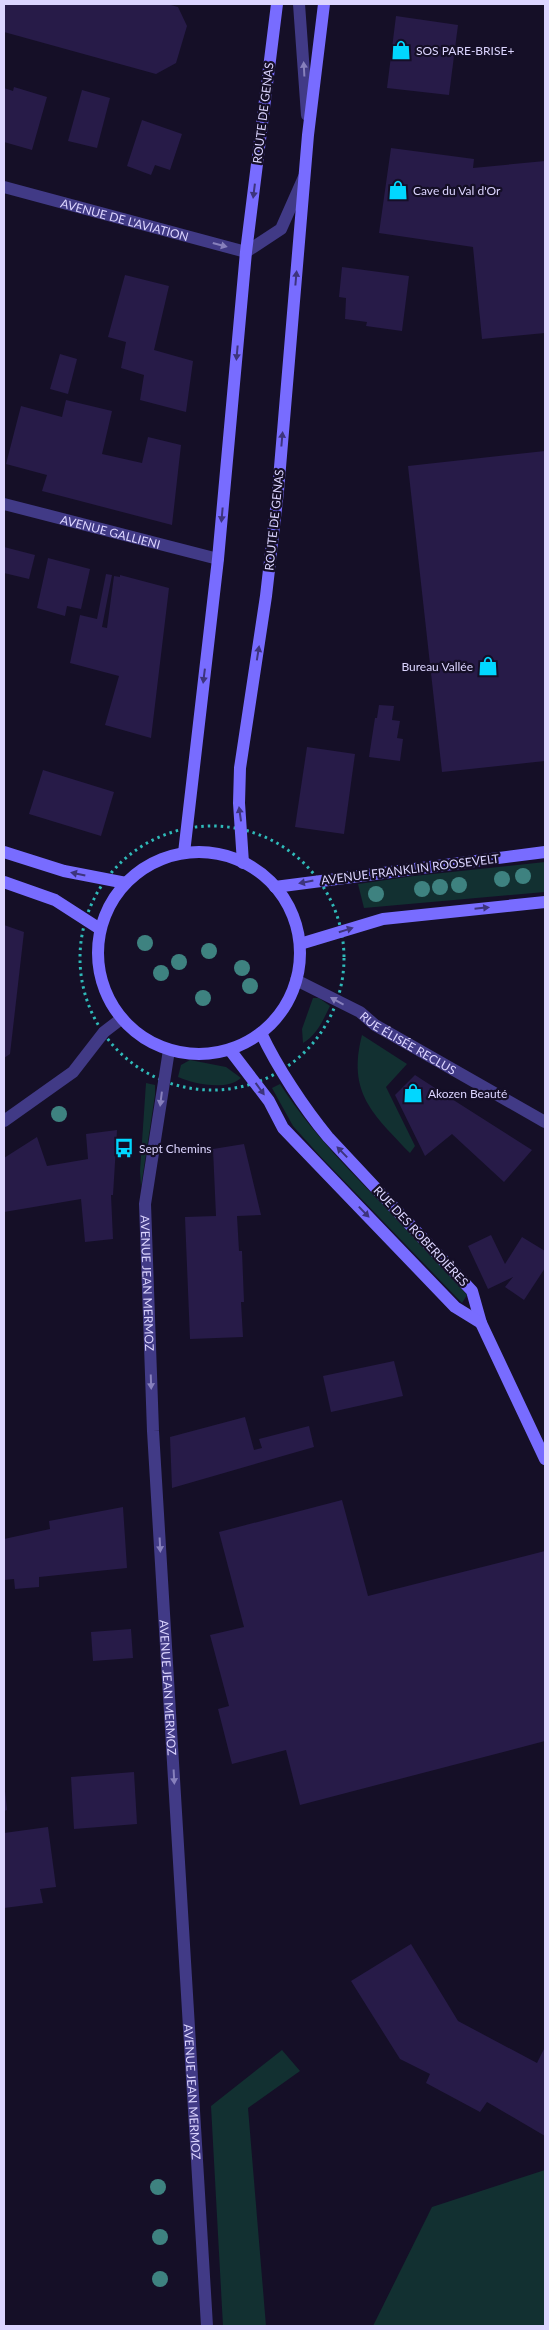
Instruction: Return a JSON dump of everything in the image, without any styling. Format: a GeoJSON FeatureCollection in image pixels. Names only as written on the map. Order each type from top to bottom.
{"type":"FeatureCollection","features":[{"type":"Feature","properties":{"kind":"main road","name":"ROUTE DE GENAS"},"geometry":{"type":"LineString","coordinates":[[184,853],[218,559],[246,252],[277,4]]}},
{"type":"Feature","properties":{"kind":"main road","name":"ROUTE DE GENAS"},"geometry":{"type":"LineString","coordinates":[[244,862],[239,803],[240,768],[266,596],[278,491],[308,135],[324,4]]}},
{"type":"Feature","properties":{"kind":"main road"},"geometry":{"type":"LineString","coordinates":[[4,852],[64,871],[126,883]]}},
{"type":"Feature","properties":{"kind":"main road","name":"AVENUE FRANKLIN ROOSEVELT"},"geometry":{"type":"LineString","coordinates":[[275,887],[316,880],[545,852]]}},
{"type":"Feature","properties":{"kind":"main road"},"geometry":{"type":"LineString","coordinates":[[184,853],[214,853],[244,862],[275,887],[292,914],[300,944],[296,980],[282,1012],[261,1033],[230,1050],[200,1055],[169,1050],[143,1038],[122,1019],[109,1000],[101,980],[98,958],[100,929],[109,907],[126,883],[152,863],[184,853]]}},
{"type":"Feature","properties":{"kind":"main road"},"geometry":{"type":"LineString","coordinates":[[4,882],[55,900],[100,929]]}},
{"type":"Feature","properties":{"kind":"main road"},"geometry":{"type":"LineString","coordinates":[[300,944],[341,930],[383,919],[545,902]]}},
{"type":"Feature","properties":{"kind":"main road","name":"RUE DES ROBERDIÈRES"},"geometry":{"type":"LineString","coordinates":[[261,1033],[269,1051],[309,1114],[328,1137],[472,1291],[481,1323],[545,1459]]}},
{"type":"Feature","properties":{"kind":"main road"},"geometry":{"type":"LineString","coordinates":[[230,1050],[271,1104],[283,1128],[455,1307],[481,1323]]}},
{"type":"Feature","properties":{"kind":"street","name":"ROUTE DE GENAS"},"geometry":{"type":"LineString","coordinates":[[299,4],[308,135]]}},
{"type":"Feature","properties":{"kind":"street","name":"ROUTE DE GENAS"},"geometry":{"type":"LineString","coordinates":[[246,252],[281,229],[305,175]]}},
{"type":"Feature","properties":{"kind":"street","name":"AVENUE DE L'AVIATION"},"geometry":{"type":"LineString","coordinates":[[4,187],[246,252]]}},
{"type":"Feature","properties":{"kind":"street","name":"AVENUE GALLIENI"},"geometry":{"type":"LineString","coordinates":[[4,504],[218,559]]}},
{"type":"Feature","properties":{"kind":"street","name":"RUE ÉLISÉE RECLUS"},"geometry":{"type":"LineString","coordinates":[[296,980],[360,1012],[375,1025],[545,1122]]}},
{"type":"Feature","properties":{"kind":"street"},"geometry":{"type":"LineString","coordinates":[[4,1121],[73,1072],[104,1032],[122,1019]]}},
{"type":"Feature","properties":{"kind":"street","name":"AVENUE JEAN MERMOZ"},"geometry":{"type":"LineString","coordinates":[[169,1050],[145,1204],[153,1431],[207,2326]]}},
{"type":"Feature","properties":{"kind":"path"},"geometry":{"type":"LineString","coordinates":[[186,826],[242,826],[263,836],[316,880],[327,897],[341,930],[342,962],[338,1002],[327,1026],[306,1053],[283,1071],[241,1089],[201,1092],[164,1080],[142,1070],[115,1048],[92,1013],[82,975],[81,936],[96,897],[116,866],[133,849],[155,835],[186,826]]}},
{"type":"Feature","properties":{"kind":"green space"},"geometry":{"type":"Polygon","coordinates":[[[545,862],[545,892],[364,908],[358,884],[414,876],[545,862]]]}},
{"type":"Feature","properties":{"kind":"green space"},"geometry":{"type":"Polygon","coordinates":[[[313,998],[319,998],[330,1006],[316,1031],[303,1043],[302,1029],[313,998]]]}},
{"type":"Feature","properties":{"kind":"green space"},"geometry":{"type":"Polygon","coordinates":[[[362,1035],[407,1064],[386,1087],[415,1146],[410,1153],[385,1126],[366,1101],[358,1072],[358,1055],[362,1035]]]}},
{"type":"Feature","properties":{"kind":"green space"},"geometry":{"type":"Polygon","coordinates":[[[190,1060],[226,1067],[241,1078],[227,1084],[210,1085],[178,1077],[181,1065],[190,1060]]]}},
{"type":"Feature","properties":{"kind":"green space"},"geometry":{"type":"Polygon","coordinates":[[[146,1083],[155,1085],[155,1095],[141,1187],[140,1171],[146,1083]]]}},
{"type":"Feature","properties":{"kind":"green space"},"geometry":{"type":"Polygon","coordinates":[[[280,1084],[294,1105],[325,1143],[467,1295],[462,1303],[293,1126],[272,1088],[280,1084]]]}},
{"type":"Feature","properties":{"kind":"green space"},"geometry":{"type":"Polygon","coordinates":[[[282,2050],[300,2071],[248,2108],[266,2326],[223,2326],[211,2106],[282,2050]]]}},
{"type":"Feature","properties":{"kind":"green space"},"geometry":{"type":"Polygon","coordinates":[[[545,2170],[545,2326],[373,2326],[432,2207],[545,2170]]]}},
{"type":"Feature","properties":{"kind":"building"},"geometry":{"type":"Polygon","coordinates":[[[4,4],[167,4],[178,7],[187,26],[176,63],[156,74],[4,32],[4,4]]]}},
{"type":"Feature","properties":{"kind":"building"},"geometry":{"type":"Polygon","coordinates":[[[396,16],[458,25],[449,95],[387,88],[396,16]]]}},
{"type":"Feature","properties":{"kind":"building"},"geometry":{"type":"Polygon","coordinates":[[[14,87],[47,97],[32,150],[4,142],[4,88],[13,91],[14,87]]]}},
{"type":"Feature","properties":{"kind":"building"},"geometry":{"type":"Polygon","coordinates":[[[82,90],[110,98],[97,148],[68,141],[82,90]]]}},
{"type":"Feature","properties":{"kind":"building"},"geometry":{"type":"Polygon","coordinates":[[[142,120],[182,134],[170,170],[155,165],[151,175],[127,166],[142,120]]]}},
{"type":"Feature","properties":{"kind":"building"},"geometry":{"type":"Polygon","coordinates":[[[391,148],[474,159],[473,168],[545,161],[545,333],[482,339],[473,247],[379,233],[391,148]]]}},
{"type":"Feature","properties":{"kind":"building"},"geometry":{"type":"Polygon","coordinates":[[[342,267],[409,276],[402,331],[366,326],[367,322],[345,319],[346,298],[339,297],[342,267]]]}},
{"type":"Feature","properties":{"kind":"building"},"geometry":{"type":"Polygon","coordinates":[[[125,275],[169,286],[154,350],[193,361],[186,412],[140,400],[144,375],[121,368],[126,342],[108,337],[125,275]]]}},
{"type":"Feature","properties":{"kind":"building"},"geometry":{"type":"Polygon","coordinates":[[[60,354],[77,359],[68,394],[50,389],[60,354]]]}},
{"type":"Feature","properties":{"kind":"building"},"geometry":{"type":"Polygon","coordinates":[[[66,400],[112,411],[102,454],[142,463],[148,437],[181,445],[172,525],[42,491],[47,475],[6,464],[21,406],[62,417],[66,400]]]}},
{"type":"Feature","properties":{"kind":"building","name":"Bureau Vallée"},"geometry":{"type":"Polygon","coordinates":[[[545,451],[545,761],[442,772],[408,466],[545,451]]]}},
{"type":"Feature","properties":{"kind":"building"},"geometry":{"type":"Polygon","coordinates":[[[4,547],[35,555],[29,579],[4,573],[4,547]]]}},
{"type":"Feature","properties":{"kind":"building"},"geometry":{"type":"Polygon","coordinates":[[[48,558],[90,569],[81,609],[67,606],[65,616],[37,608],[48,558]]]}},
{"type":"Feature","properties":{"kind":"building"},"geometry":{"type":"Polygon","coordinates":[[[106,574],[112,575],[102,627],[107,628],[114,576],[120,577],[120,575],[169,588],[151,738],[105,725],[119,676],[70,663],[80,615],[97,619],[106,574]]]}},
{"type":"Feature","properties":{"kind":"building"},"geometry":{"type":"Polygon","coordinates":[[[379,705],[394,706],[392,720],[400,721],[397,738],[403,739],[400,761],[369,757],[379,705]]]}},
{"type":"Feature","properties":{"kind":"building"},"geometry":{"type":"Polygon","coordinates":[[[307,747],[355,754],[344,834],[295,827],[307,747]]]}},
{"type":"Feature","properties":{"kind":"building"},"geometry":{"type":"Polygon","coordinates":[[[43,770],[114,792],[101,836],[29,814],[43,770]]]}},
{"type":"Feature","properties":{"kind":"building"},"geometry":{"type":"Polygon","coordinates":[[[4,925],[24,932],[10,1054],[4,1058],[4,925]]]}},
{"type":"Feature","properties":{"kind":"building"},"geometry":{"type":"Polygon","coordinates":[[[415,1075],[532,1150],[504,1182],[452,1134],[425,1156],[395,1095],[415,1075]]]}},
{"type":"Feature","properties":{"kind":"building"},"geometry":{"type":"Polygon","coordinates":[[[117,1130],[113,1195],[111,1195],[113,1239],[85,1242],[81,1199],[4,1212],[4,1158],[37,1137],[47,1166],[88,1159],[86,1134],[117,1130]]]}},
{"type":"Feature","properties":{"kind":"building"},"geometry":{"type":"Polygon","coordinates":[[[244,1144],[261,1215],[237,1216],[239,1251],[242,1251],[244,1302],[241,1302],[243,1337],[190,1339],[185,1217],[216,1216],[213,1149],[244,1144]]]}},
{"type":"Feature","properties":{"kind":"building"},"geometry":{"type":"Polygon","coordinates":[[[491,1235],[505,1264],[522,1237],[545,1251],[545,1268],[524,1300],[505,1287],[513,1277],[488,1289],[468,1246],[491,1235]]]}},
{"type":"Feature","properties":{"kind":"building"},"geometry":{"type":"Polygon","coordinates":[[[394,1361],[403,1396],[331,1412],[323,1376],[394,1361]]]}},
{"type":"Feature","properties":{"kind":"building"},"geometry":{"type":"Polygon","coordinates":[[[245,1417],[254,1450],[262,1448],[259,1439],[309,1426],[314,1447],[172,1488],[170,1437],[245,1417]]]}},
{"type":"Feature","properties":{"kind":"building"},"geometry":{"type":"Polygon","coordinates":[[[342,1500],[368,1596],[545,1551],[545,1741],[300,1805],[286,1750],[232,1764],[218,1709],[229,1706],[210,1635],[244,1627],[219,1532],[342,1500]]]}},
{"type":"Feature","properties":{"kind":"building"},"geometry":{"type":"Polygon","coordinates":[[[123,1507],[127,1568],[39,1577],[39,1587],[15,1589],[14,1579],[4,1580],[4,1539],[50,1529],[49,1521],[123,1507]]]}},
{"type":"Feature","properties":{"kind":"building"},"geometry":{"type":"Polygon","coordinates":[[[131,1629],[133,1658],[93,1661],[91,1632],[131,1629]]]}},
{"type":"Feature","properties":{"kind":"building"},"geometry":{"type":"Polygon","coordinates":[[[134,1772],[137,1824],[74,1829],[71,1777],[134,1772]]]}},
{"type":"Feature","properties":{"kind":"building"},"geometry":{"type":"Polygon","coordinates":[[[4,1782],[7,1810],[4,1811],[4,1782]]]}},
{"type":"Feature","properties":{"kind":"building"},"geometry":{"type":"Polygon","coordinates":[[[48,1827],[56,1887],[40,1889],[43,1903],[4,1908],[4,1833],[48,1827]]]}},
{"type":"Feature","properties":{"kind":"building"},"geometry":{"type":"Polygon","coordinates":[[[411,1944],[458,2021],[537,2063],[545,2047],[545,2136],[487,2102],[480,2112],[426,2083],[430,2074],[400,2059],[351,1981],[411,1944]]]}},
{"type":"Feature","properties":{"kind":"place","name":"SOS PARE-BRISE+"},"geometry":{"type":"Point","coordinates":[401,50]}},
{"type":"Feature","properties":{"kind":"place","name":"Cave du Val d'Or"},"geometry":{"type":"Point","coordinates":[398,190]}},
{"type":"Feature","properties":{"kind":"place","name":"Bureau Vallée"},"geometry":{"type":"Point","coordinates":[488,666]}},
{"type":"Feature","properties":{"kind":"place","name":"Akozen Beauté"},"geometry":{"type":"Point","coordinates":[413,1093]}},
{"type":"Feature","properties":{"kind":"place","name":"Sept Chemins"},"geometry":{"type":"Point","coordinates":[124,1148]}}]}
